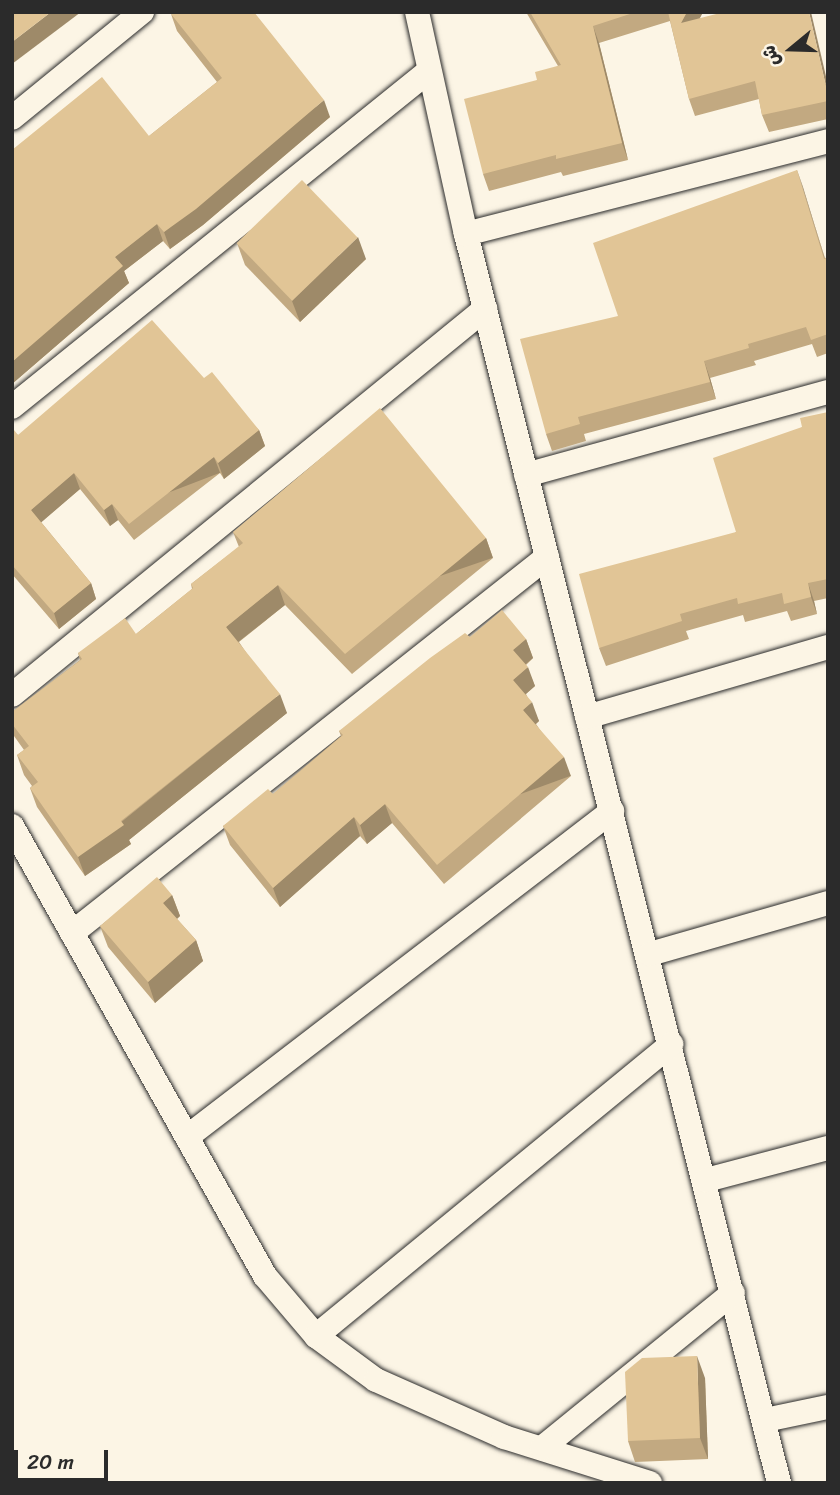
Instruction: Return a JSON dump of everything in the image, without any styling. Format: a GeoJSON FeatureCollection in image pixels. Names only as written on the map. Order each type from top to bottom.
{"type":"FeatureCollection","features":[{"type":"Feature","properties":{"kind":"street"},"geometry":{"type":"LineString","coordinates":[[12,118],[142,12]]}},
{"type":"Feature","properties":{"kind":"street"},"geometry":{"type":"LineString","coordinates":[[417,12],[466,234],[587,717],[650,954],[779,1483]]}},
{"type":"Feature","properties":{"kind":"street"},"geometry":{"type":"LineString","coordinates":[[12,407],[429,71]]}},
{"type":"Feature","properties":{"kind":"street"},"geometry":{"type":"LineString","coordinates":[[466,234],[828,141]]}},
{"type":"Feature","properties":{"kind":"street"},"geometry":{"type":"LineString","coordinates":[[12,695],[485,309]]}},
{"type":"Feature","properties":{"kind":"street"},"geometry":{"type":"LineString","coordinates":[[526,475],[828,392]]}},
{"type":"Feature","properties":{"kind":"street"},"geometry":{"type":"LineString","coordinates":[[72,933],[547,557]]}},
{"type":"Feature","properties":{"kind":"street"},"geometry":{"type":"LineString","coordinates":[[587,717],[828,647]]}},
{"type":"Feature","properties":{"kind":"street"},"geometry":{"type":"LineString","coordinates":[[187,1137],[612,811]]}},
{"type":"Feature","properties":{"kind":"street"},"geometry":{"type":"LineString","coordinates":[[12,826],[265,1276],[316,1336],[376,1380],[504,1437],[650,1483]]}},
{"type":"Feature","properties":{"kind":"street"},"geometry":{"type":"LineString","coordinates":[[650,954],[828,904]]}},
{"type":"Feature","properties":{"kind":"street"},"geometry":{"type":"LineString","coordinates":[[316,1336],[672,1044]]}},
{"type":"Feature","properties":{"kind":"street"},"geometry":{"type":"LineString","coordinates":[[706,1180],[828,1147]]}},
{"type":"Feature","properties":{"kind":"street"},"geometry":{"type":"LineString","coordinates":[[542,1448],[733,1293]]}},
{"type":"Feature","properties":{"kind":"street"},"geometry":{"type":"LineString","coordinates":[[765,1420],[828,1407]]}},
{"type":"Feature","properties":{"kind":"building"},"geometry":{"type":"Polygon","coordinates":[[[12,12],[51,12],[12,42],[12,12]]]}},
{"type":"Feature","properties":{"kind":"building"},"geometry":{"type":"Polygon","coordinates":[[[254,12],[324,100],[196,209],[164,232],[157,224],[115,257],[123,266],[12,362],[12,150],[102,77],[149,136],[222,78],[171,14],[254,12]]]}},
{"type":"Feature","properties":{"kind":"building"},"geometry":{"type":"Polygon","coordinates":[[[530,12],[636,12],[593,26],[622,143],[556,159],[556,155],[483,174],[464,99],[537,80],[535,72],[561,65],[530,12]]]}},
{"type":"Feature","properties":{"kind":"building"},"geometry":{"type":"Polygon","coordinates":[[[668,12],[687,12],[681,23],[724,12],[809,12],[828,101],[762,115],[755,81],[689,99],[668,12]]]}},
{"type":"Feature","properties":{"kind":"building"},"geometry":{"type":"Polygon","coordinates":[[[797,170],[824,259],[828,257],[828,334],[811,340],[806,327],[748,344],[749,348],[704,361],[710,382],[578,417],[580,424],[546,434],[520,339],[618,316],[593,243],[797,170]]]}},
{"type":"Feature","properties":{"kind":"building"},"geometry":{"type":"Polygon","coordinates":[[[302,180],[358,238],[292,301],[237,243],[302,180]]]}},
{"type":"Feature","properties":{"kind":"building"},"geometry":{"type":"Polygon","coordinates":[[[152,320],[204,378],[212,372],[259,430],[218,463],[214,457],[129,524],[112,504],[104,510],[74,473],[31,510],[91,583],[54,613],[12,565],[12,431],[18,435],[152,320]]]}},
{"type":"Feature","properties":{"kind":"building"},"geometry":{"type":"Polygon","coordinates":[[[380,408],[486,538],[345,654],[278,585],[226,627],[280,694],[121,821],[124,825],[78,857],[30,788],[38,782],[17,755],[29,746],[12,724],[12,712],[82,659],[78,653],[125,618],[136,634],[193,588],[191,584],[243,543],[233,532],[380,408]]]}},
{"type":"Feature","properties":{"kind":"building"},"geometry":{"type":"Polygon","coordinates":[[[828,412],[828,579],[808,583],[811,597],[784,604],[782,593],[738,604],[737,598],[680,614],[682,621],[599,648],[579,574],[736,532],[713,458],[802,427],[800,418],[828,412]]]}},
{"type":"Feature","properties":{"kind":"building"},"geometry":{"type":"Polygon","coordinates":[[[502,610],[526,639],[513,650],[528,667],[513,680],[532,702],[523,710],[564,757],[437,865],[385,804],[360,825],[354,817],[273,888],[223,826],[268,789],[273,794],[343,735],[339,731],[430,658],[465,633],[470,637],[502,610]]]}},
{"type":"Feature","properties":{"kind":"building"},"geometry":{"type":"Polygon","coordinates":[[[157,877],[172,895],[163,903],[196,940],[148,982],[100,926],[157,877]]]}},
{"type":"Feature","properties":{"kind":"building"},"geometry":{"type":"Polygon","coordinates":[[[697,1356],[700,1438],[628,1441],[625,1372],[642,1358],[697,1356]]]}}]}
